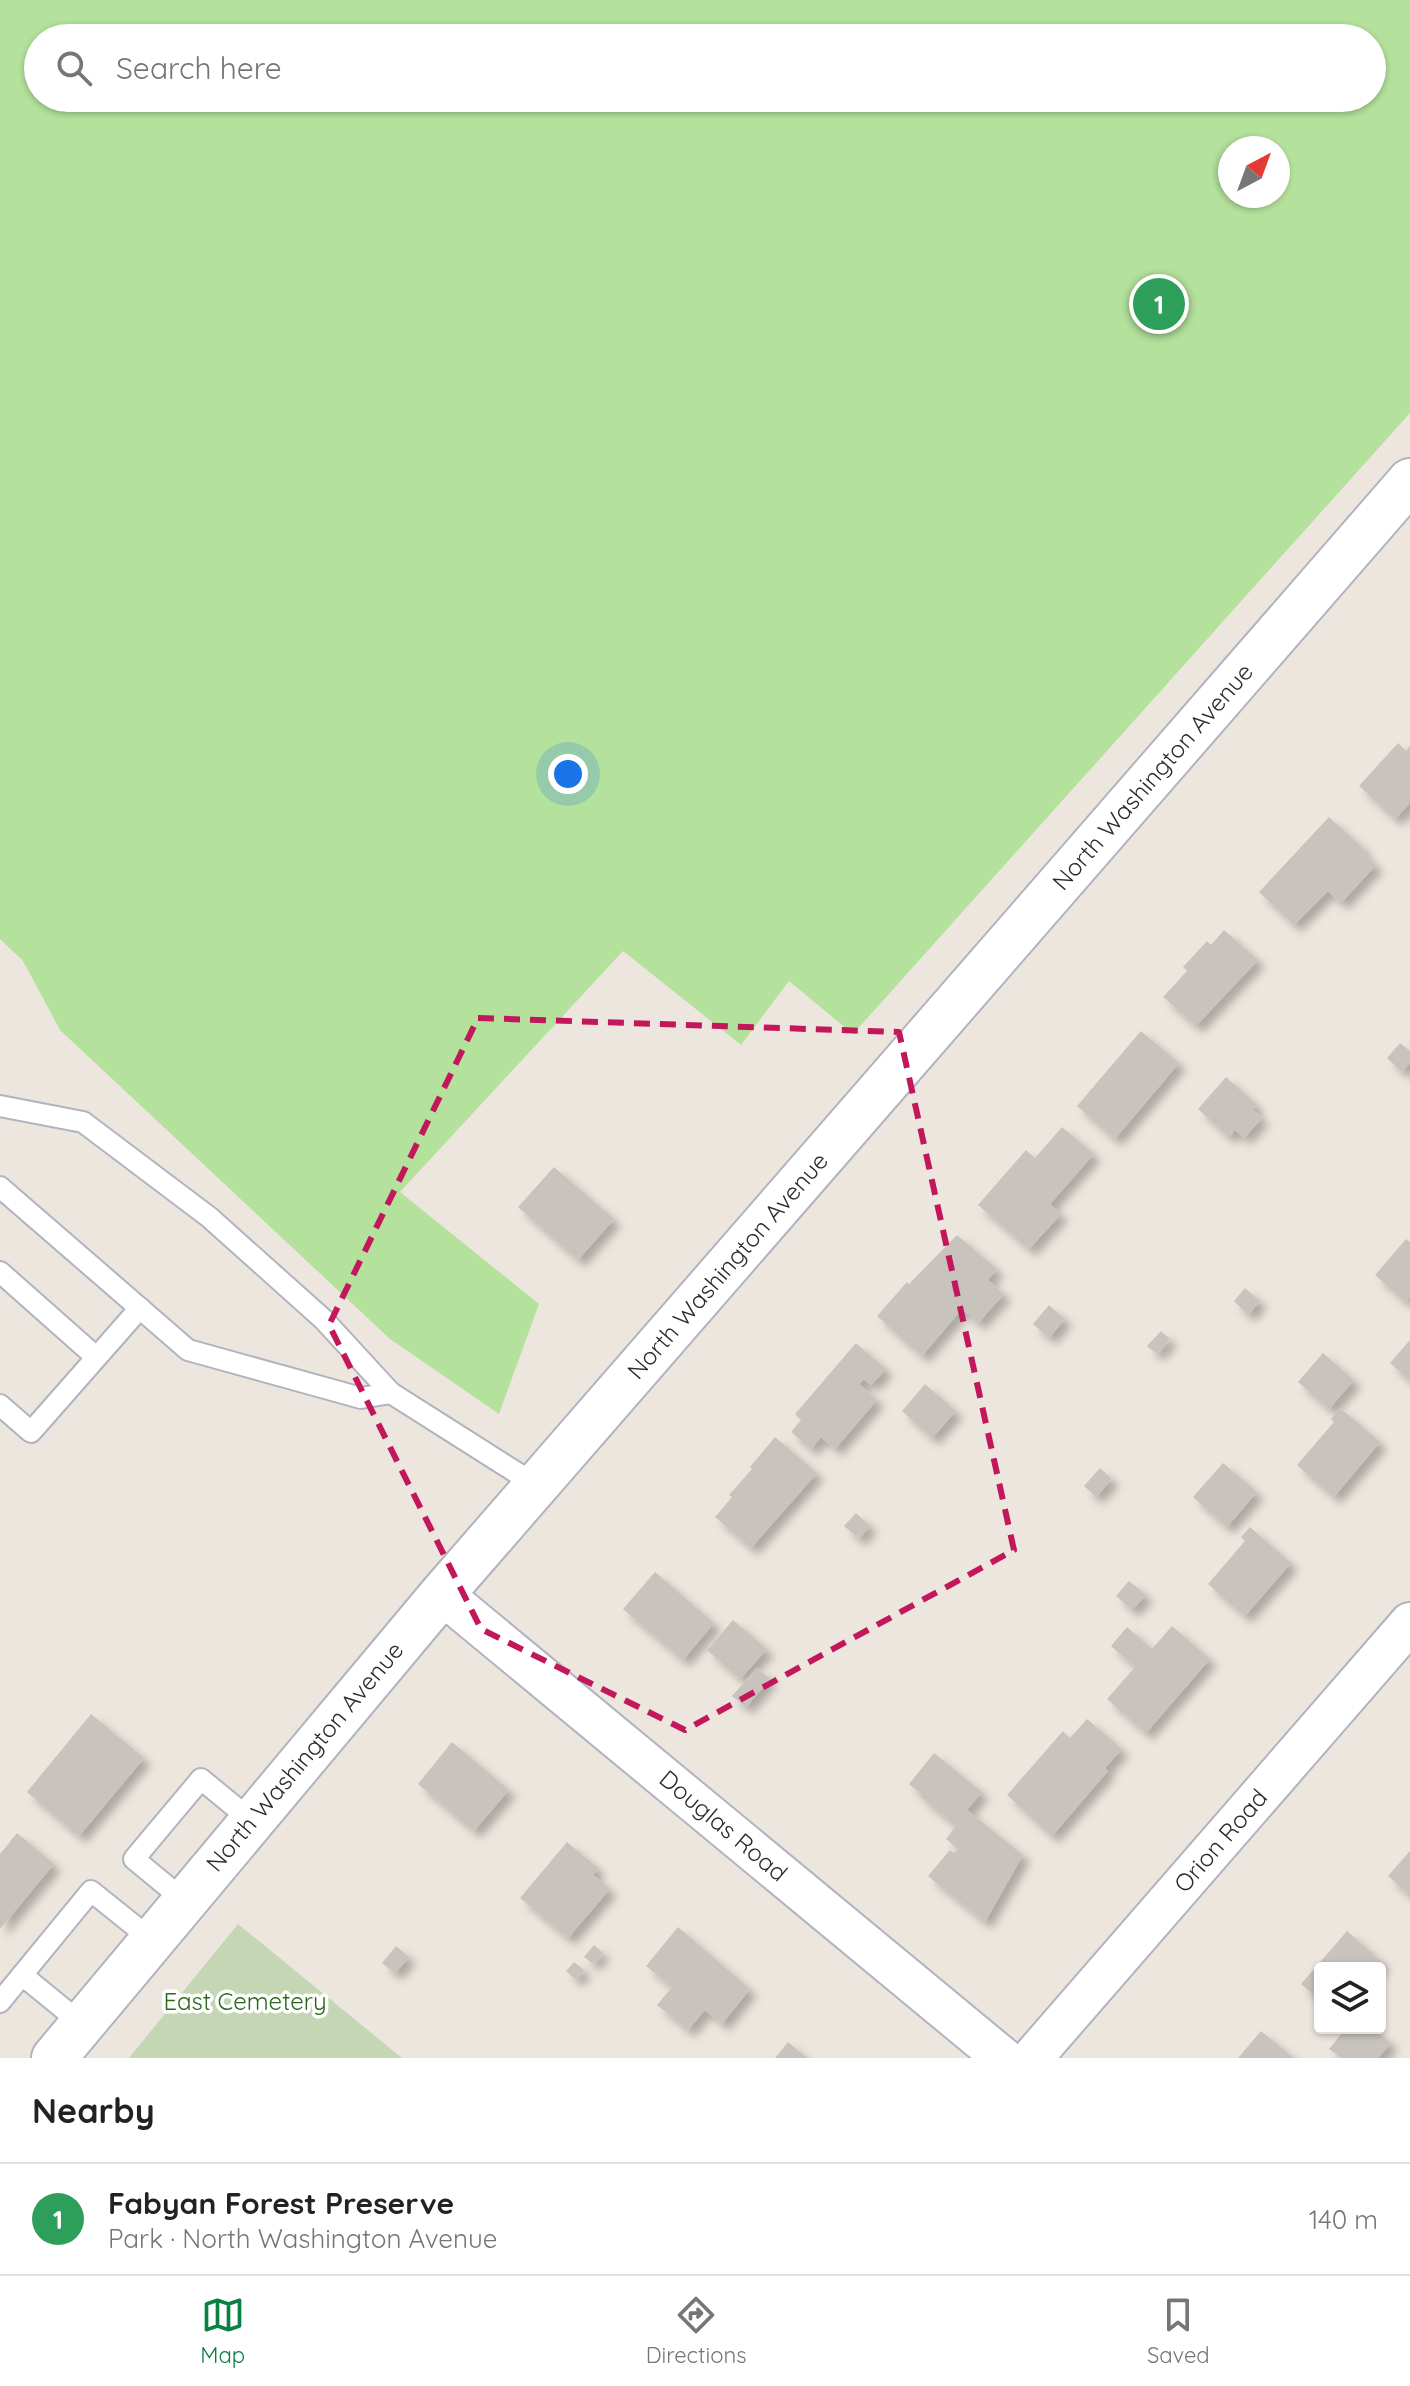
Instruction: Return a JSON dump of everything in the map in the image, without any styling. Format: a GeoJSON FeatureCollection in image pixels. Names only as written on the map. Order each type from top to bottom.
{"type":"FeatureCollection","features":[{"type":"Feature","properties":{"kind":"main road","name":"North Washington Avenue"},"geometry":{"type":"LineString","coordinates":[[54,2058],[442,1594],[1410,481]]}},
{"type":"Feature","properties":{"kind":"street","name":"Douglas Road"},"geometry":{"type":"LineString","coordinates":[[442,1594],[1003,2058]]}},
{"type":"Feature","properties":{"kind":"street","name":"Orion Road"},"geometry":{"type":"LineString","coordinates":[[1032,2058],[1410,1623]]}},
{"type":"Feature","properties":{"kind":"lane"},"geometry":{"type":"LineString","coordinates":[[0,1106],[83,1122],[209,1217],[323,1319],[391,1393],[536,1485]]}},
{"type":"Feature","properties":{"kind":"lane"},"geometry":{"type":"LineString","coordinates":[[0,1187],[188,1350],[361,1398],[391,1393]]}},
{"type":"Feature","properties":{"kind":"lane"},"geometry":{"type":"LineString","coordinates":[[0,1272],[96,1357]]}},
{"type":"Feature","properties":{"kind":"lane"},"geometry":{"type":"LineString","coordinates":[[0,1405],[31,1432],[140,1308]]}},
{"type":"Feature","properties":{"kind":"lane"},"geometry":{"type":"LineString","coordinates":[[185,1901],[134,1859],[201,1779],[252,1821]]}},
{"type":"Feature","properties":{"kind":"lane"},"geometry":{"type":"LineString","coordinates":[[0,2002],[91,1891],[152,1940]]}},
{"type":"Feature","properties":{"kind":"lane"},"geometry":{"type":"LineString","coordinates":[[22,1975],[82,2024]]}},
{"type":"Feature","properties":{"kind":"highlighted area"},"geometry":{"type":"Polygon","coordinates":[[[478,1018],[899,1032],[1014,1550],[685,1730],[481,1629],[329,1325],[478,1018]]]}},
{"type":"Feature","properties":{"kind":"green space"},"geometry":{"type":"Polygon","coordinates":[[[0,0],[1410,0],[1410,413],[853,1034],[789,981],[741,1045],[623,951],[400,1192],[539,1304],[499,1414],[390,1339],[60,1030],[23,961],[0,939],[0,0]]]}},
{"type":"Feature","properties":{"kind":"green space","name":"East Cemetery"},"geometry":{"type":"Polygon","coordinates":[[[238,1924],[402,2058],[129,2058],[238,1924]]]}},
{"type":"Feature","properties":{"kind":"building"},"geometry":{"type":"Polygon","coordinates":[[[1398,743],[1406,751],[1410,746],[1410,803],[1395,819],[1359,786],[1398,743]]]}},
{"type":"Feature","properties":{"kind":"building"},"geometry":{"type":"Polygon","coordinates":[[[1329,817],[1365,850],[1363,853],[1376,865],[1341,903],[1328,891],[1294,925],[1259,892],[1329,817]]]}},
{"type":"Feature","properties":{"kind":"building"},"geometry":{"type":"Polygon","coordinates":[[[1224,930],[1258,960],[1196,1026],[1163,997],[1187,971],[1183,967],[1207,941],[1211,945],[1224,930]]]}},
{"type":"Feature","properties":{"kind":"building"},"geometry":{"type":"Polygon","coordinates":[[[1141,1031],[1179,1063],[1115,1139],[1077,1106],[1141,1031]]]}},
{"type":"Feature","properties":{"kind":"building"},"geometry":{"type":"Polygon","coordinates":[[[1400,1043],[1410,1051],[1410,1063],[1402,1072],[1387,1058],[1400,1043]]]}},
{"type":"Feature","properties":{"kind":"building"},"geometry":{"type":"Polygon","coordinates":[[[1226,1077],[1257,1105],[1253,1110],[1262,1118],[1244,1138],[1235,1130],[1229,1137],[1198,1109],[1226,1077]]]}},
{"type":"Feature","properties":{"kind":"building"},"geometry":{"type":"Polygon","coordinates":[[[1062,1127],[1094,1154],[1050,1204],[1061,1214],[1029,1249],[978,1205],[1026,1150],[1035,1158],[1062,1127]]]}},
{"type":"Feature","properties":{"kind":"building"},"geometry":{"type":"Polygon","coordinates":[[[554,1167],[614,1219],[578,1260],[518,1207],[554,1167]]]}},
{"type":"Feature","properties":{"kind":"building"},"geometry":{"type":"Polygon","coordinates":[[[957,1235],[997,1269],[988,1280],[1004,1294],[978,1323],[962,1309],[922,1356],[877,1316],[907,1282],[909,1284],[957,1235]]]}},
{"type":"Feature","properties":{"kind":"building"},"geometry":{"type":"Polygon","coordinates":[[[1406,1239],[1410,1242],[1410,1297],[1406,1302],[1375,1275],[1406,1239]]]}},
{"type":"Feature","properties":{"kind":"building"},"geometry":{"type":"Polygon","coordinates":[[[1245,1288],[1260,1301],[1248,1315],[1234,1301],[1245,1288]]]}},
{"type":"Feature","properties":{"kind":"building"},"geometry":{"type":"Polygon","coordinates":[[[1049,1305],[1065,1319],[1049,1338],[1033,1324],[1049,1305]]]}},
{"type":"Feature","properties":{"kind":"building"},"geometry":{"type":"Polygon","coordinates":[[[1161,1331],[1170,1339],[1157,1354],[1147,1346],[1161,1331]]]}},
{"type":"Feature","properties":{"kind":"building"},"geometry":{"type":"Polygon","coordinates":[[[1410,1340],[1410,1381],[1390,1363],[1410,1340]]]}},
{"type":"Feature","properties":{"kind":"building"},"geometry":{"type":"Polygon","coordinates":[[[856,1343],[886,1369],[871,1385],[864,1379],[859,1384],[877,1400],[835,1449],[821,1437],[811,1449],[791,1432],[801,1420],[795,1414],[856,1343]]]}},
{"type":"Feature","properties":{"kind":"building"},"geometry":{"type":"Polygon","coordinates":[[[1323,1353],[1354,1380],[1329,1409],[1298,1382],[1323,1353]]]}},
{"type":"Feature","properties":{"kind":"building"},"geometry":{"type":"Polygon","coordinates":[[[925,1384],[956,1411],[932,1438],[902,1411],[925,1384]]]}},
{"type":"Feature","properties":{"kind":"building"},"geometry":{"type":"Polygon","coordinates":[[[1340,1408],[1380,1442],[1334,1497],[1297,1465],[1334,1422],[1331,1419],[1340,1408]]]}},
{"type":"Feature","properties":{"kind":"building"},"geometry":{"type":"Polygon","coordinates":[[[775,1437],[817,1473],[751,1548],[715,1517],[775,1437]]]}},
{"type":"Feature","properties":{"kind":"building"},"geometry":{"type":"Polygon","coordinates":[[[1223,1463],[1257,1492],[1227,1527],[1193,1497],[1223,1463]]]}},
{"type":"Feature","properties":{"kind":"building"},"geometry":{"type":"Polygon","coordinates":[[[1100,1468],[1112,1479],[1096,1497],[1084,1486],[1100,1468]]]}},
{"type":"Feature","properties":{"kind":"building"},"geometry":{"type":"Polygon","coordinates":[[[856,1513],[870,1526],[859,1539],[844,1526],[856,1513]]]}},
{"type":"Feature","properties":{"kind":"building"},"geometry":{"type":"Polygon","coordinates":[[[1250,1527],[1291,1563],[1245,1616],[1208,1584],[1245,1541],[1241,1537],[1250,1527]]]}},
{"type":"Feature","properties":{"kind":"building"},"geometry":{"type":"Polygon","coordinates":[[[655,1572],[714,1623],[683,1660],[623,1609],[655,1572]]]}},
{"type":"Feature","properties":{"kind":"building"},"geometry":{"type":"Polygon","coordinates":[[[1129,1581],[1146,1595],[1132,1610],[1116,1596],[1129,1581]]]}},
{"type":"Feature","properties":{"kind":"building"},"geometry":{"type":"Polygon","coordinates":[[[733,1620],[767,1649],[740,1679],[707,1650],[733,1620]]]}},
{"type":"Feature","properties":{"kind":"building"},"geometry":{"type":"Polygon","coordinates":[[[1172,1626],[1210,1659],[1146,1733],[1107,1699],[1135,1667],[1111,1646],[1127,1627],[1152,1649],[1172,1626]]]}},
{"type":"Feature","properties":{"kind":"building"},"geometry":{"type":"Polygon","coordinates":[[[757,1668],[770,1679],[746,1707],[732,1696],[757,1668]]]}},
{"type":"Feature","properties":{"kind":"building"},"geometry":{"type":"Polygon","coordinates":[[[91,1714],[144,1758],[79,1836],[27,1792],[91,1714]]]}},
{"type":"Feature","properties":{"kind":"building"},"geometry":{"type":"Polygon","coordinates":[[[1087,1719],[1122,1749],[1105,1768],[1108,1771],[1052,1836],[1007,1795],[1063,1731],[1070,1738],[1087,1719]]]}},
{"type":"Feature","properties":{"kind":"building"},"geometry":{"type":"Polygon","coordinates":[[[452,1742],[509,1790],[474,1831],[418,1784],[452,1742]]]}},
{"type":"Feature","properties":{"kind":"building"},"geometry":{"type":"Polygon","coordinates":[[[934,1753],[982,1792],[967,1810],[1023,1855],[985,1922],[928,1876],[950,1850],[954,1853],[958,1849],[946,1839],[956,1826],[909,1784],[934,1753]]]}},
{"type":"Feature","properties":{"kind":"building"},"geometry":{"type":"Polygon","coordinates":[[[17,1833],[54,1864],[0,1929],[0,1854],[17,1833]]]}},
{"type":"Feature","properties":{"kind":"building"},"geometry":{"type":"Polygon","coordinates":[[[567,1842],[598,1868],[593,1875],[610,1889],[568,1938],[520,1898],[567,1842]]]}},
{"type":"Feature","properties":{"kind":"building"},"geometry":{"type":"Polygon","coordinates":[[[1410,1851],[1410,1896],[1388,1876],[1410,1851]]]}},
{"type":"Feature","properties":{"kind":"building"},"geometry":{"type":"Polygon","coordinates":[[[678,1927],[750,1989],[722,2024],[705,2010],[688,2030],[657,2005],[672,1987],[646,1966],[678,1927]]]}},
{"type":"Feature","properties":{"kind":"building"},"geometry":{"type":"Polygon","coordinates":[[[1347,1931],[1382,1962],[1320,1962],[1347,1931]]]}},
{"type":"Feature","properties":{"kind":"building"},"geometry":{"type":"Polygon","coordinates":[[[594,1945],[603,1953],[593,1964],[584,1957],[594,1945]]]}},
{"type":"Feature","properties":{"kind":"building"},"geometry":{"type":"Polygon","coordinates":[[[396,1946],[409,1957],[395,1973],[382,1963],[396,1946]]]}},
{"type":"Feature","properties":{"kind":"building"},"geometry":{"type":"Polygon","coordinates":[[[574,1962],[584,1970],[576,1980],[566,1971],[574,1962]]]}},
{"type":"Feature","properties":{"kind":"building"},"geometry":{"type":"Polygon","coordinates":[[[1314,1969],[1314,1995],[1301,1984],[1314,1969]]]}},
{"type":"Feature","properties":{"kind":"building"},"geometry":{"type":"Polygon","coordinates":[[[1261,2031],[1294,2058],[1238,2058],[1261,2031]]]}},
{"type":"Feature","properties":{"kind":"building"},"geometry":{"type":"Polygon","coordinates":[[[1341,2034],[1380,2034],[1391,2043],[1378,2058],[1341,2058],[1329,2049],[1341,2034]]]}},
{"type":"Feature","properties":{"kind":"building"},"geometry":{"type":"Polygon","coordinates":[[[788,2042],[807,2058],[775,2058],[788,2042]]]}},
{"type":"Feature","properties":{"kind":"place","name":"Fabyan Forest Preserve"},"geometry":{"type":"Point","coordinates":[1159,304]}}]}
